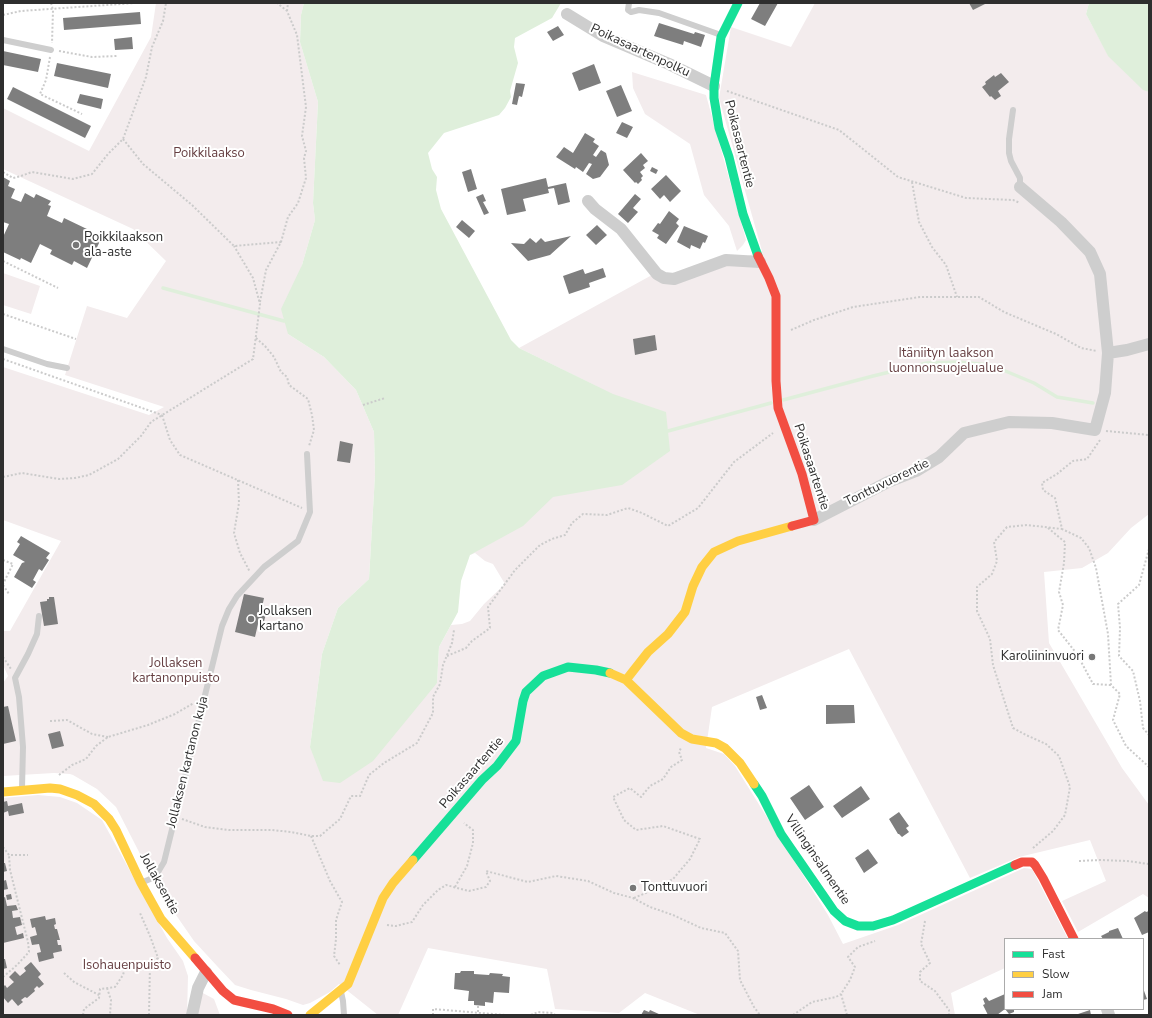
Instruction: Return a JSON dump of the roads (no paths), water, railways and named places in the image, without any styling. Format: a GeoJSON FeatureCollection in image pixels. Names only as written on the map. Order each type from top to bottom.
{"type":"FeatureCollection","features":[{"type":"Feature","properties":{"kind":"street","name":"Poikasaartentie"},"geometry":{"type":"LineString","coordinates":[[310,1015],[348,984],[383,898],[393,883],[482,780],[498,766],[516,741],[526,692],[543,676],[568,667],[580,667],[613,674],[626,680],[648,652],[668,634],[685,612],[693,586],[702,567],[714,552],[738,541],[814,520],[802,474],[778,408],[776,381],[776,296],[769,278],[760,262],[743,214],[729,157],[719,128],[714,98],[714,86],[721,35],[738,3]]}},
{"type":"Feature","properties":{"kind":"street","name":"Poikasaartenpolku"},"geometry":{"type":"LineString","coordinates":[[567,14],[603,36],[669,64],[714,86]]}},
{"type":"Feature","properties":{"kind":"street"},"geometry":{"type":"LineString","coordinates":[[1020,187],[1061,222],[1090,252],[1100,274],[1108,353],[1149,344]]}},
{"type":"Feature","properties":{"kind":"street"},"geometry":{"type":"LineString","coordinates":[[588,201],[595,209],[621,229],[657,274],[664,278],[674,279],[726,260],[760,262]]}},
{"type":"Feature","properties":{"kind":"street","name":"Tonttuvuorentie"},"geometry":{"type":"LineString","coordinates":[[814,520],[888,482],[916,471],[939,457],[964,433],[1009,422],[1052,423],[1095,430],[1106,394],[1108,353]]}},
{"type":"Feature","properties":{"kind":"street","name":"Villinginsalmentie"},"geometry":{"type":"LineString","coordinates":[[626,680],[681,733],[692,739],[716,743],[726,748],[740,763],[762,796],[781,834],[834,911],[846,921],[858,926],[873,926],[893,920],[1027,862],[1043,878],[1073,938]]}},
{"type":"Feature","properties":{"kind":"street","name":"Jollaksentie"},"geometry":{"type":"LineString","coordinates":[[3,792],[50,788],[60,789],[77,795],[94,804],[109,819],[116,830],[141,883],[161,919],[223,991],[234,1000],[255,1010],[273,1009],[288,1015]]}},
{"type":"Feature","properties":{"kind":"street"},"geometry":{"type":"LineString","coordinates":[[192,1015],[198,988],[206,972]]}},
{"type":"Feature","properties":{"kind":"lane"},"geometry":{"type":"LineString","coordinates":[[630,3],[628,10],[631,12],[639,10],[659,13],[721,35]]}},
{"type":"Feature","properties":{"kind":"lane"},"geometry":{"type":"LineString","coordinates":[[3,40],[51,50]]}},
{"type":"Feature","properties":{"kind":"lane"},"geometry":{"type":"LineString","coordinates":[[1013,110],[1009,139],[1009,152],[1020,178],[1020,187]]}},
{"type":"Feature","properties":{"kind":"lane"},"geometry":{"type":"LineString","coordinates":[[3,349],[47,364],[67,368]]}},
{"type":"Feature","properties":{"kind":"lane","name":"Jollaksen kartanon kuja"},"geometry":{"type":"LineString","coordinates":[[141,883],[155,877],[164,862],[222,626],[229,609],[237,596],[264,567],[298,541],[310,512],[306,454]]}},
{"type":"Feature","properties":{"kind":"lane"},"geometry":{"type":"LineString","coordinates":[[22,790],[23,747],[19,697],[15,678],[37,634],[39,616]]}},
{"type":"Feature","properties":{"kind":"lane"},"geometry":{"type":"LineString","coordinates":[[341,991],[344,1015]]}},
{"type":"Feature","properties":{"kind":"waterway"},"geometry":{"type":"LineString","coordinates":[[163,288],[284,321]]}},
{"type":"Feature","properties":{"kind":"waterway"},"geometry":{"type":"LineString","coordinates":[[783,400],[927,363],[958,362],[991,365],[1034,383],[1057,397],[1093,403]]}},
{"type":"Feature","properties":{"kind":"waterway"},"geometry":{"type":"LineString","coordinates":[[668,431],[771,403]]}},
{"type":"Feature","properties":{"kind":"place","name":"Poikkilaakson ala-aste"},"geometry":{"type":"Point","coordinates":[76,245]}},
{"type":"Feature","properties":{"kind":"place","name":"Jollaksen kartano"},"geometry":{"type":"Point","coordinates":[251,619]}},
{"type":"Feature","properties":{"kind":"place","name":"Karoliininvuori"},"geometry":{"type":"Point","coordinates":[1092,657]}},
{"type":"Feature","properties":{"kind":"place","name":"Tonttuvuori"},"geometry":{"type":"Point","coordinates":[633,888]}},
{"type":"Feature","properties":{"kind":"park label","name":"Poikkilaakso"},"geometry":{"type":"Point","coordinates":[209,154]}},
{"type":"Feature","properties":{"kind":"park label","name":"Itäniityn laakson luonnonsuojelualue"},"geometry":{"type":"Point","coordinates":[946,362]}},
{"type":"Feature","properties":{"kind":"park label","name":"Jollaksen kartanonpuisto"},"geometry":{"type":"Point","coordinates":[176,672]}},
{"type":"Feature","properties":{"kind":"park label","name":"Isohauenpuisto"},"geometry":{"type":"Point","coordinates":[127,966]}}]}
